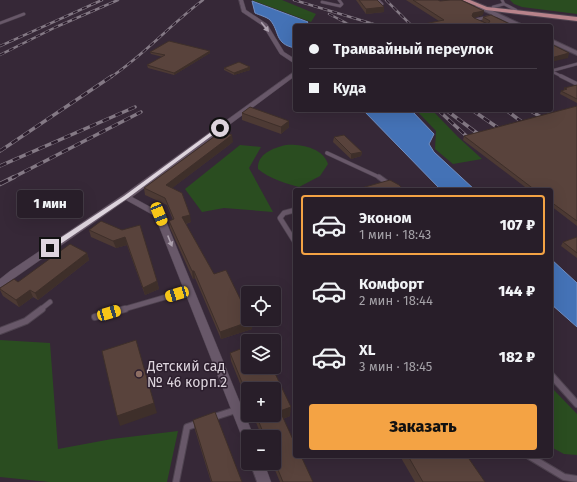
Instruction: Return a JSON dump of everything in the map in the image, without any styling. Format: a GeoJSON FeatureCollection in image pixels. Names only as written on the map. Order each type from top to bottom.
{"type":"FeatureCollection","features":[{"type":"Feature","properties":{"kind":"main road"},"geometry":{"type":"LineString","coordinates":[[465,0],[480,5],[524,13],[577,18]]}},
{"type":"Feature","properties":{"kind":"main road"},"geometry":{"type":"LineString","coordinates":[[472,0],[480,5],[577,18]]}},
{"type":"Feature","properties":{"kind":"street"},"geometry":{"type":"LineString","coordinates":[[241,0],[244,11],[265,25],[282,53],[293,61]]}},
{"type":"Feature","properties":{"kind":"street"},"geometry":{"type":"LineString","coordinates":[[480,5],[517,24]]}},
{"type":"Feature","properties":{"kind":"street"},"geometry":{"type":"LineString","coordinates":[[509,20],[512,15],[524,13]]}},
{"type":"Feature","properties":{"kind":"street"},"geometry":{"type":"LineString","coordinates":[[553,42],[577,53]]}},
{"type":"Feature","properties":{"kind":"street"},"geometry":{"type":"LineString","coordinates":[[0,284],[13,273],[126,197],[293,73]]}},
{"type":"Feature","properties":{"kind":"street"},"geometry":{"type":"LineString","coordinates":[[126,197],[159,214],[246,430]]}},
{"type":"Feature","properties":{"kind":"street"},"geometry":{"type":"LineString","coordinates":[[260,470],[264,482]]}},
{"type":"Feature","properties":{"kind":"lane"},"geometry":{"type":"LineString","coordinates":[[322,2],[340,6],[342,4],[339,0]]}},
{"type":"Feature","properties":{"kind":"lane"},"geometry":{"type":"LineString","coordinates":[[378,0],[382,4]]}},
{"type":"Feature","properties":{"kind":"lane"},"geometry":{"type":"LineString","coordinates":[[502,0],[504,4],[516,10]]}},
{"type":"Feature","properties":{"kind":"lane"},"geometry":{"type":"LineString","coordinates":[[493,7],[504,4]]}},
{"type":"Feature","properties":{"kind":"lane"},"geometry":{"type":"LineString","coordinates":[[0,23],[24,14]]}},
{"type":"Feature","properties":{"kind":"lane"},"geometry":{"type":"LineString","coordinates":[[482,24],[474,20],[498,15]]}},
{"type":"Feature","properties":{"kind":"lane"},"geometry":{"type":"LineString","coordinates":[[553,71],[576,65]]}},
{"type":"Feature","properties":{"kind":"lane"},"geometry":{"type":"LineString","coordinates":[[553,72],[577,84]]}},
{"type":"Feature","properties":{"kind":"lane"},"geometry":{"type":"LineString","coordinates":[[327,153],[367,170],[391,184],[395,188]]}},
{"type":"Feature","properties":{"kind":"lane"},"geometry":{"type":"LineString","coordinates":[[382,186],[391,184]]}},
{"type":"Feature","properties":{"kind":"lane"},"geometry":{"type":"LineString","coordinates":[[293,211],[284,213],[280,218],[293,239]]}},
{"type":"Feature","properties":{"kind":"lane"},"geometry":{"type":"LineString","coordinates":[[95,317],[190,290]]}},
{"type":"Feature","properties":{"kind":"lane"},"geometry":{"type":"LineString","coordinates":[[0,331],[26,321],[50,302]]}},
{"type":"Feature","properties":{"kind":"lane"},"geometry":{"type":"LineString","coordinates":[[553,377],[577,404]]}},
{"type":"Feature","properties":{"kind":"lane"},"geometry":{"type":"LineString","coordinates":[[176,482],[187,427],[238,409]]}},
{"type":"Feature","properties":{"kind":"lane"},"geometry":{"type":"LineString","coordinates":[[532,458],[564,477],[577,479]]}},
{"type":"Feature","properties":{"kind":"green space"},"geometry":{"type":"Polygon","coordinates":[[[252,0],[282,0],[316,14],[311,22],[252,0]]]}},
{"type":"Feature","properties":{"kind":"green space"},"geometry":{"type":"Polygon","coordinates":[[[510,0],[577,0],[577,14],[522,7],[514,4],[510,0]]]}},
{"type":"Feature","properties":{"kind":"green space"},"geometry":{"type":"Polygon","coordinates":[[[418,112],[434,112],[482,159],[453,164],[435,149],[436,131],[418,112]]]}},
{"type":"Feature","properties":{"kind":"green space"},"geometry":{"type":"Polygon","coordinates":[[[240,145],[261,147],[249,168],[273,212],[224,208],[202,212],[185,189],[240,145]]]}},
{"type":"Feature","properties":{"kind":"green space"},"geometry":{"type":"Polygon","coordinates":[[[286,145],[298,145],[311,148],[321,154],[328,164],[320,176],[299,187],[273,178],[258,169],[260,159],[267,152],[286,145]]]}},
{"type":"Feature","properties":{"kind":"green space"},"geometry":{"type":"Polygon","coordinates":[[[0,340],[50,343],[58,449],[112,439],[178,431],[167,482],[49,482],[0,477],[0,340]]]}},
{"type":"Feature","properties":{"kind":"green space"},"geometry":{"type":"Polygon","coordinates":[[[553,389],[577,414],[577,455],[564,454],[553,448],[553,389]]]}},
{"type":"Feature","properties":{"kind":"water"},"geometry":{"type":"Polygon","coordinates":[[[252,1],[308,22],[306,24],[293,24],[293,47],[288,46],[280,40],[270,20],[255,13],[252,1]]]}},
{"type":"Feature","properties":{"kind":"water"},"geometry":{"type":"Polygon","coordinates":[[[365,112],[413,112],[434,134],[429,144],[434,152],[473,188],[439,188],[365,112]]]}},
{"type":"Feature","properties":{"kind":"water"},"geometry":{"type":"Polygon","coordinates":[[[553,261],[577,283],[577,327],[553,306],[553,261]]]}},
{"type":"Feature","properties":{"kind":"building"},"geometry":{"type":"Polygon","coordinates":[[[359,0],[377,0],[384,7],[366,9],[359,0]]]}},
{"type":"Feature","properties":{"kind":"building"},"geometry":{"type":"Polygon","coordinates":[[[413,0],[461,0],[484,11],[473,13],[472,16],[488,24],[424,24],[444,20],[413,0]]]}},
{"type":"Feature","properties":{"kind":"building"},"geometry":{"type":"Polygon","coordinates":[[[491,15],[510,24],[488,24],[490,21],[483,17],[491,15]]]}},
{"type":"Feature","properties":{"kind":"building"},"geometry":{"type":"Polygon","coordinates":[[[169,41],[210,51],[174,73],[147,65],[165,55],[150,52],[169,41]]]}},
{"type":"Feature","properties":{"kind":"building"},"geometry":{"type":"Polygon","coordinates":[[[553,45],[569,53],[553,57],[553,45]]]}},
{"type":"Feature","properties":{"kind":"building"},"geometry":{"type":"Polygon","coordinates":[[[239,62],[250,67],[234,73],[224,68],[239,62]]]}},
{"type":"Feature","properties":{"kind":"building"},"geometry":{"type":"Polygon","coordinates":[[[577,85],[577,99],[561,91],[567,89],[564,88],[577,85]]]}},
{"type":"Feature","properties":{"kind":"building"},"geometry":{"type":"Polygon","coordinates":[[[577,106],[577,221],[553,203],[553,188],[532,188],[464,136],[577,106]]]}},
{"type":"Feature","properties":{"kind":"building"},"geometry":{"type":"Polygon","coordinates":[[[250,107],[289,121],[281,127],[242,113],[250,107]]]}},
{"type":"Feature","properties":{"kind":"building"},"geometry":{"type":"Polygon","coordinates":[[[222,131],[232,135],[166,185],[182,193],[190,215],[182,217],[214,274],[226,270],[241,301],[241,325],[220,332],[194,271],[192,271],[169,221],[174,219],[165,198],[144,188],[222,131]]]}},
{"type":"Feature","properties":{"kind":"building"},"geometry":{"type":"Polygon","coordinates":[[[344,135],[362,152],[351,154],[334,137],[344,135]]]}},
{"type":"Feature","properties":{"kind":"building"},"geometry":{"type":"Polygon","coordinates":[[[390,180],[402,188],[361,188],[390,180]]]}},
{"type":"Feature","properties":{"kind":"building"},"geometry":{"type":"Polygon","coordinates":[[[101,221],[122,230],[140,225],[157,281],[143,288],[125,237],[113,241],[89,230],[101,221]]]}},
{"type":"Feature","properties":{"kind":"building"},"geometry":{"type":"Polygon","coordinates":[[[577,237],[577,253],[563,242],[577,237]]]}},
{"type":"Feature","properties":{"kind":"building"},"geometry":{"type":"Polygon","coordinates":[[[70,244],[87,253],[35,293],[30,290],[16,300],[0,289],[14,279],[18,282],[70,244]]]}},
{"type":"Feature","properties":{"kind":"building"},"geometry":{"type":"Polygon","coordinates":[[[136,340],[154,403],[117,416],[102,351],[136,340]]]}},
{"type":"Feature","properties":{"kind":"building"},"geometry":{"type":"Polygon","coordinates":[[[241,349],[241,374],[275,374],[279,382],[242,382],[230,353],[241,349]]]}},
{"type":"Feature","properties":{"kind":"building"},"geometry":{"type":"Polygon","coordinates":[[[281,386],[291,407],[281,411],[281,386]]]}},
{"type":"Feature","properties":{"kind":"building"},"geometry":{"type":"Polygon","coordinates":[[[215,412],[242,482],[212,482],[193,420],[215,412]]]}},
{"type":"Feature","properties":{"kind":"building"},"geometry":{"type":"Polygon","coordinates":[[[281,413],[293,440],[293,458],[302,458],[313,482],[283,482],[278,470],[281,470],[281,430],[262,430],[259,422],[281,422],[281,413]]]}},
{"type":"Feature","properties":{"kind":"building"},"geometry":{"type":"Polygon","coordinates":[[[409,458],[468,458],[485,482],[423,482],[409,458]]]}},
{"type":"Feature","properties":{"kind":"railway"},"geometry":{"type":"LineString","coordinates":[[0,46],[102,0]]}},
{"type":"Feature","properties":{"kind":"railway"},"geometry":{"type":"LineString","coordinates":[[0,55],[56,27],[118,0]]}},
{"type":"Feature","properties":{"kind":"railway"},"geometry":{"type":"LineString","coordinates":[[111,77],[135,59],[203,0]]}},
{"type":"Feature","properties":{"kind":"railway"},"geometry":{"type":"LineString","coordinates":[[294,0],[373,24]]}},
{"type":"Feature","properties":{"kind":"railway"},"geometry":{"type":"LineString","coordinates":[[386,0],[410,24]]}},
{"type":"Feature","properties":{"kind":"railway"},"geometry":{"type":"LineString","coordinates":[[329,14],[348,24]]}},
{"type":"Feature","properties":{"kind":"railway"},"geometry":{"type":"LineString","coordinates":[[0,151],[112,76]]}},
{"type":"Feature","properties":{"kind":"railway"},"geometry":{"type":"LineString","coordinates":[[0,166],[135,107]]}},
{"type":"Feature","properties":{"kind":"railway"},"geometry":{"type":"LineString","coordinates":[[12,178],[141,112]]}},
{"type":"Feature","properties":{"kind":"railway"},"geometry":{"type":"LineString","coordinates":[[440,112],[473,142]]}},
{"type":"Feature","properties":{"kind":"railway"},"geometry":{"type":"LineString","coordinates":[[449,112],[485,139]]}},
{"type":"Feature","properties":{"kind":"railway"},"geometry":{"type":"LineString","coordinates":[[475,112],[507,134]]}},
{"type":"Feature","properties":{"kind":"railway"},"geometry":{"type":"LineString","coordinates":[[509,112],[530,128]]}},
{"type":"Feature","properties":{"kind":"railway"},"geometry":{"type":"LineString","coordinates":[[532,112],[548,121]]}},
{"type":"Feature","properties":{"kind":"railway"},"geometry":{"type":"LineString","coordinates":[[549,112],[577,129]]}},
{"type":"Feature","properties":{"kind":"railway"},"geometry":{"type":"LineString","coordinates":[[0,184],[12,178]]}},
{"type":"Feature","properties":{"kind":"place","name":"Детский сад № 46 корп.2"},"geometry":{"type":"Point","coordinates":[139,374]}},
{"type":"Feature","properties":{"kind":"route"},"geometry":{"type":"LineString","coordinates":[[50,248],[126,197],[220,128]]}}]}
